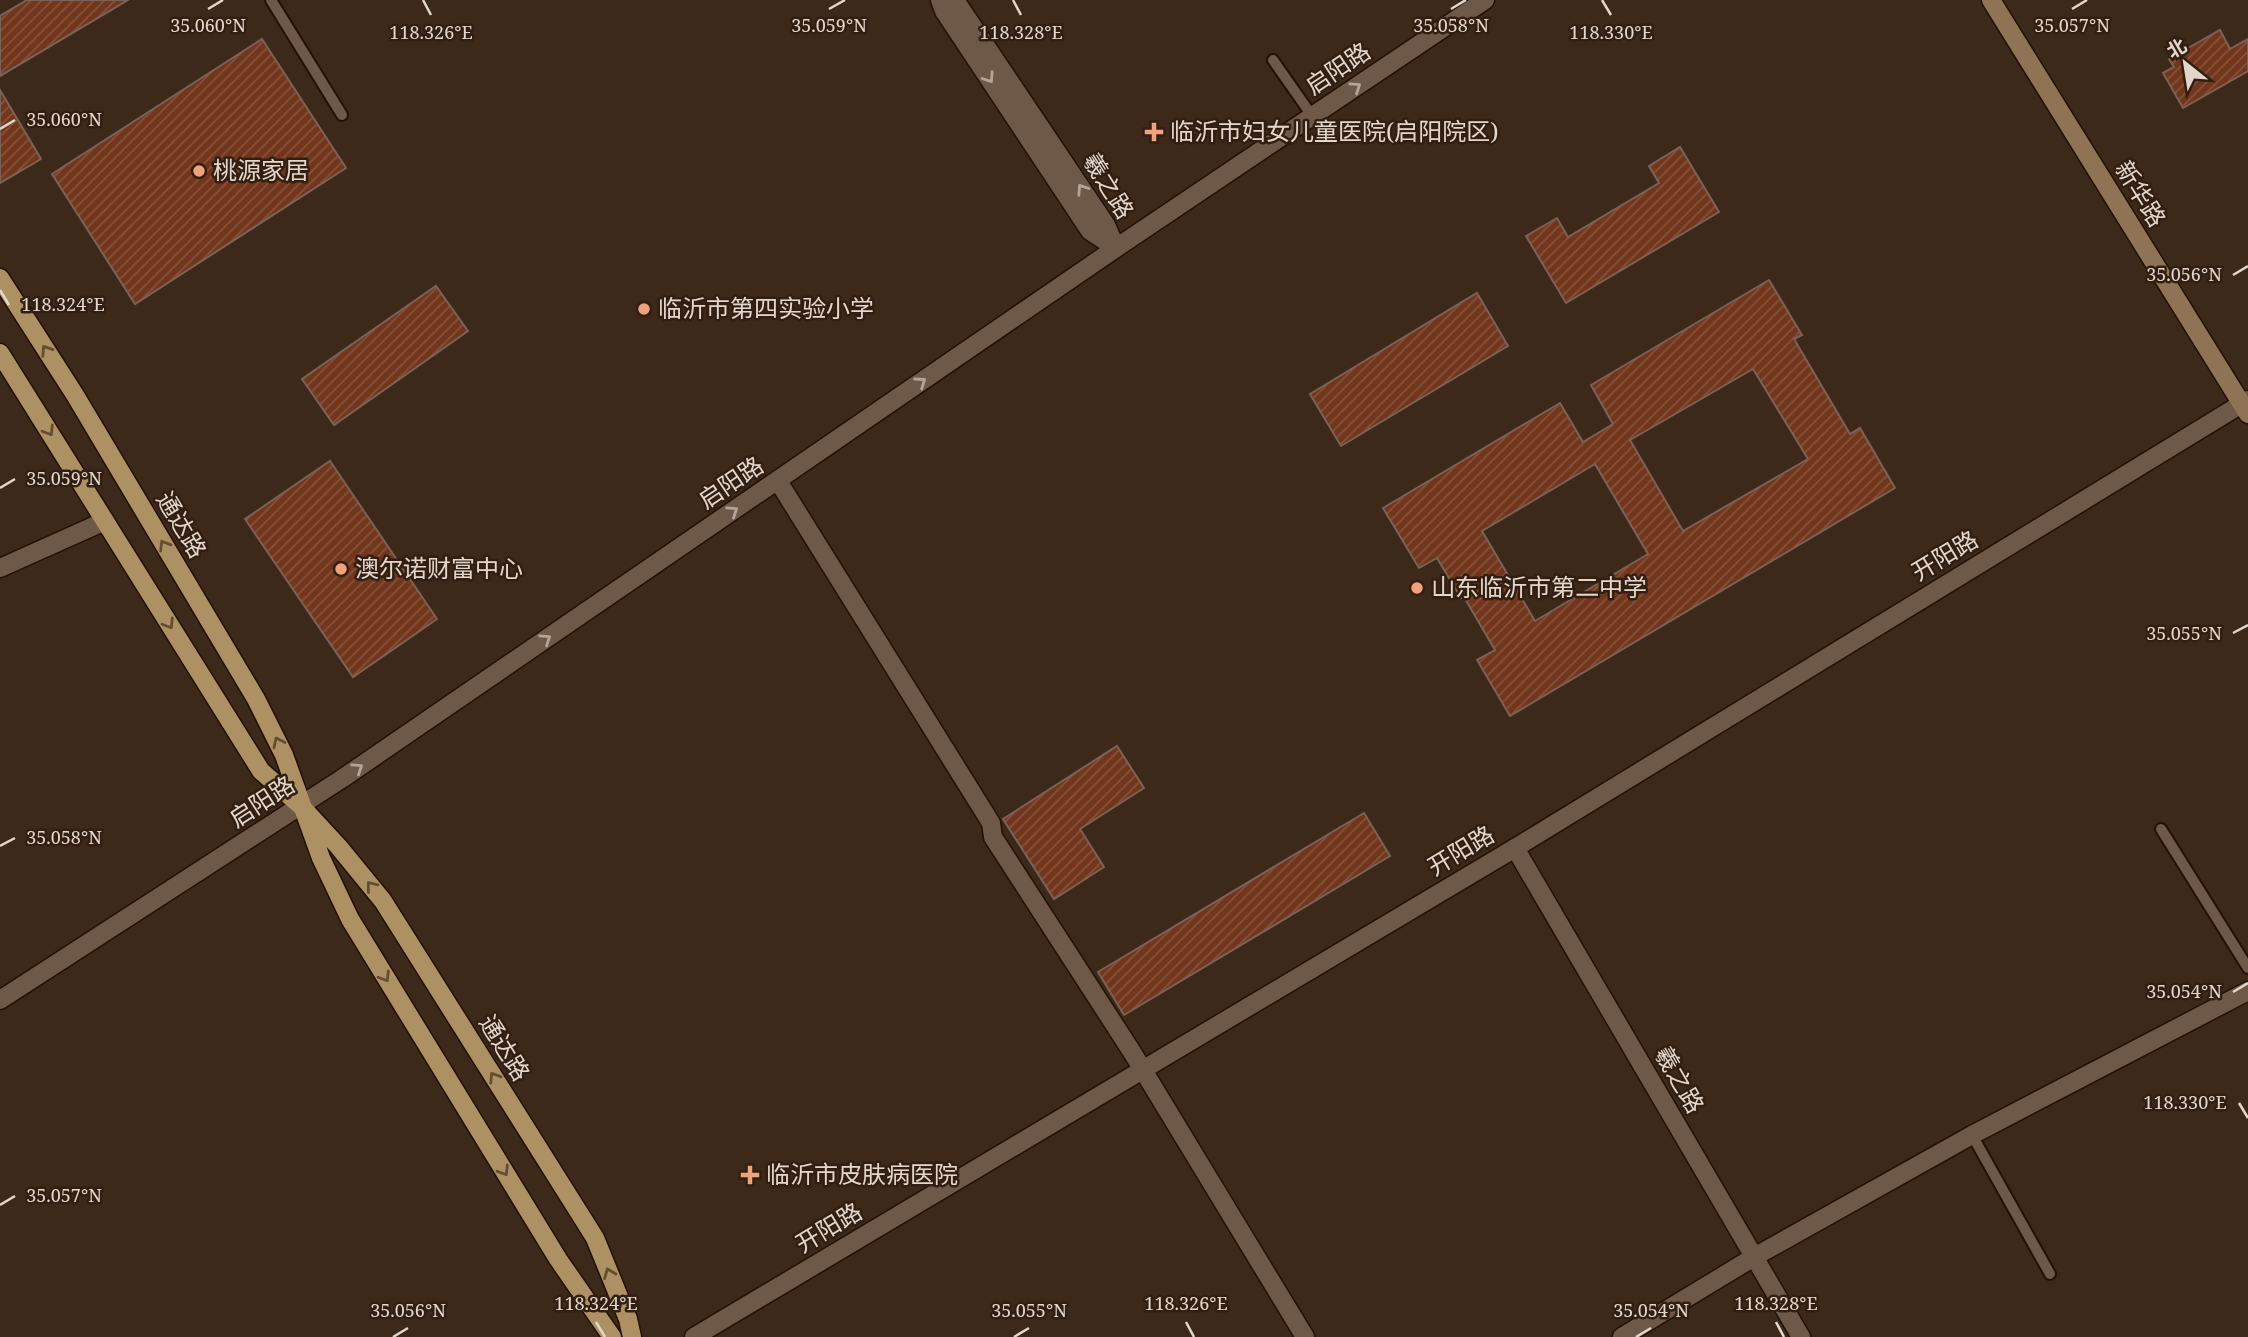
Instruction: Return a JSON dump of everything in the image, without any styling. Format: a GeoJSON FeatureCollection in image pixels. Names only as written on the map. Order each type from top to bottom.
{"type":"FeatureCollection","features":[{"type":"Feature","properties":{"kind":"main road","name":"新华路"},"geometry":{"type":"LineString","coordinates":[[1991,0],[2246,406]]}},
{"type":"Feature","properties":{"kind":"main road","name":"通达路"},"geometry":{"type":"LineString","coordinates":[[0,278],[75,396],[256,699],[284,755],[321,858],[350,919],[558,1259],[612,1337]]}},
{"type":"Feature","properties":{"kind":"main road","name":"通达路"},"geometry":{"type":"LineString","coordinates":[[0,353],[261,771],[301,806],[383,901],[595,1238],[628,1319],[632,1337]]}},
{"type":"Feature","properties":{"kind":"street","name":"羲之路"},"geometry":{"type":"LineString","coordinates":[[940,0],[1090,231],[1116,248]]}},
{"type":"Feature","properties":{"kind":"street","name":"羲之路"},"geometry":{"type":"LineString","coordinates":[[955,0],[1107,225],[1116,248]]}},
{"type":"Feature","properties":{"kind":"street","name":"启阳路"},"geometry":{"type":"LineString","coordinates":[[0,1000],[301,806],[778,481],[1316,109],[1485,0]]}},
{"type":"Feature","properties":{"kind":"street","name":"开阳路"},"geometry":{"type":"LineString","coordinates":[[694,1337],[1515,848],[2246,406]]}},
{"type":"Feature","properties":{"kind":"street"},"geometry":{"type":"LineString","coordinates":[[778,481],[991,822],[993,837],[1142,1070],[1305,1337]]}},
{"type":"Feature","properties":{"kind":"street"},"geometry":{"type":"LineString","coordinates":[[0,568],[105,521]]}},
{"type":"Feature","properties":{"kind":"street","name":"羲之路"},"geometry":{"type":"LineString","coordinates":[[1515,848],[1801,1337]]}},
{"type":"Feature","properties":{"kind":"street"},"geometry":{"type":"LineString","coordinates":[[1622,1337],[1754,1257],[1972,1135],[2248,991]]}},
{"type":"Feature","properties":{"kind":"lane"},"geometry":{"type":"LineString","coordinates":[[271,0],[342,115]]}},
{"type":"Feature","properties":{"kind":"lane"},"geometry":{"type":"LineString","coordinates":[[1273,60],[1316,109]]}},
{"type":"Feature","properties":{"kind":"lane"},"geometry":{"type":"LineString","coordinates":[[2161,829],[2248,968]]}},
{"type":"Feature","properties":{"kind":"lane"},"geometry":{"type":"LineString","coordinates":[[1972,1135],[2049,1275]]}},
{"type":"Feature","properties":{"kind":"building"},"geometry":{"type":"Polygon","coordinates":[[[27,0],[128,0],[0,76],[0,16],[27,0]]]}},
{"type":"Feature","properties":{"kind":"building"},"geometry":{"type":"Polygon","coordinates":[[[2220,30],[2230,49],[2248,39],[2248,71],[2183,108],[2163,73],[2174,67],[2169,59],[2220,30]]]}},
{"type":"Feature","properties":{"kind":"building","name":"桃源家居"},"geometry":{"type":"Polygon","coordinates":[[[262,39],[346,168],[135,304],[52,174],[262,39]]]}},
{"type":"Feature","properties":{"kind":"building"},"geometry":{"type":"Polygon","coordinates":[[[0,90],[41,159],[0,183],[0,90]]]}},
{"type":"Feature","properties":{"kind":"building"},"geometry":{"type":"Polygon","coordinates":[[[1680,147],[1719,212],[1566,303],[1526,236],[1557,218],[1568,237],[1659,183],[1649,166],[1680,147]]]}},
{"type":"Feature","properties":{"kind":"building"},"geometry":{"type":"Polygon","coordinates":[[[1769,280],[1802,335],[1794,339],[1850,434],[1860,428],[1895,488],[1510,716],[1477,660],[1495,650],[1464,597],[1461,598],[1437,558],[1419,568],[1383,508],[1560,403],[1583,442],[1613,424],[1591,385],[1769,280]],[[1753,369],[1630,440],[1683,531],[1808,459],[1753,369]],[[1595,464],[1482,531],[1535,621],[1648,554],[1595,464]]]}},
{"type":"Feature","properties":{"kind":"building"},"geometry":{"type":"Polygon","coordinates":[[[436,286],[468,331],[334,425],[302,379],[436,286]]]}},
{"type":"Feature","properties":{"kind":"building"},"geometry":{"type":"Polygon","coordinates":[[[1477,293],[1508,346],[1341,446],[1310,394],[1477,293]]]}},
{"type":"Feature","properties":{"kind":"building","name":"澳尔诺财富中心"},"geometry":{"type":"Polygon","coordinates":[[[330,461],[437,619],[353,677],[245,519],[330,461]]]}},
{"type":"Feature","properties":{"kind":"building"},"geometry":{"type":"Polygon","coordinates":[[[1117,746],[1144,788],[1080,829],[1104,867],[1054,899],[1003,819],[1117,746]]]}},
{"type":"Feature","properties":{"kind":"building"},"geometry":{"type":"Polygon","coordinates":[[[1364,813],[1390,856],[1124,1015],[1098,972],[1364,813]]]}},
{"type":"Feature","properties":{"kind":"place","name":"临沂市妇女儿童医院(启阳院区)"},"geometry":{"type":"Point","coordinates":[1154,132]}},
{"type":"Feature","properties":{"kind":"place","name":"桃源家居"},"geometry":{"type":"Point","coordinates":[199,171]}},
{"type":"Feature","properties":{"kind":"place","name":"临沂市第四实验小学"},"geometry":{"type":"Point","coordinates":[644,309]}},
{"type":"Feature","properties":{"kind":"place","name":"澳尔诺财富中心"},"geometry":{"type":"Point","coordinates":[341,569]}},
{"type":"Feature","properties":{"kind":"place","name":"山东临沂市第二中学"},"geometry":{"type":"Point","coordinates":[1417,588]}},
{"type":"Feature","properties":{"kind":"place","name":"临沂市皮肤病医院"},"geometry":{"type":"Point","coordinates":[750,1175]}}]}
